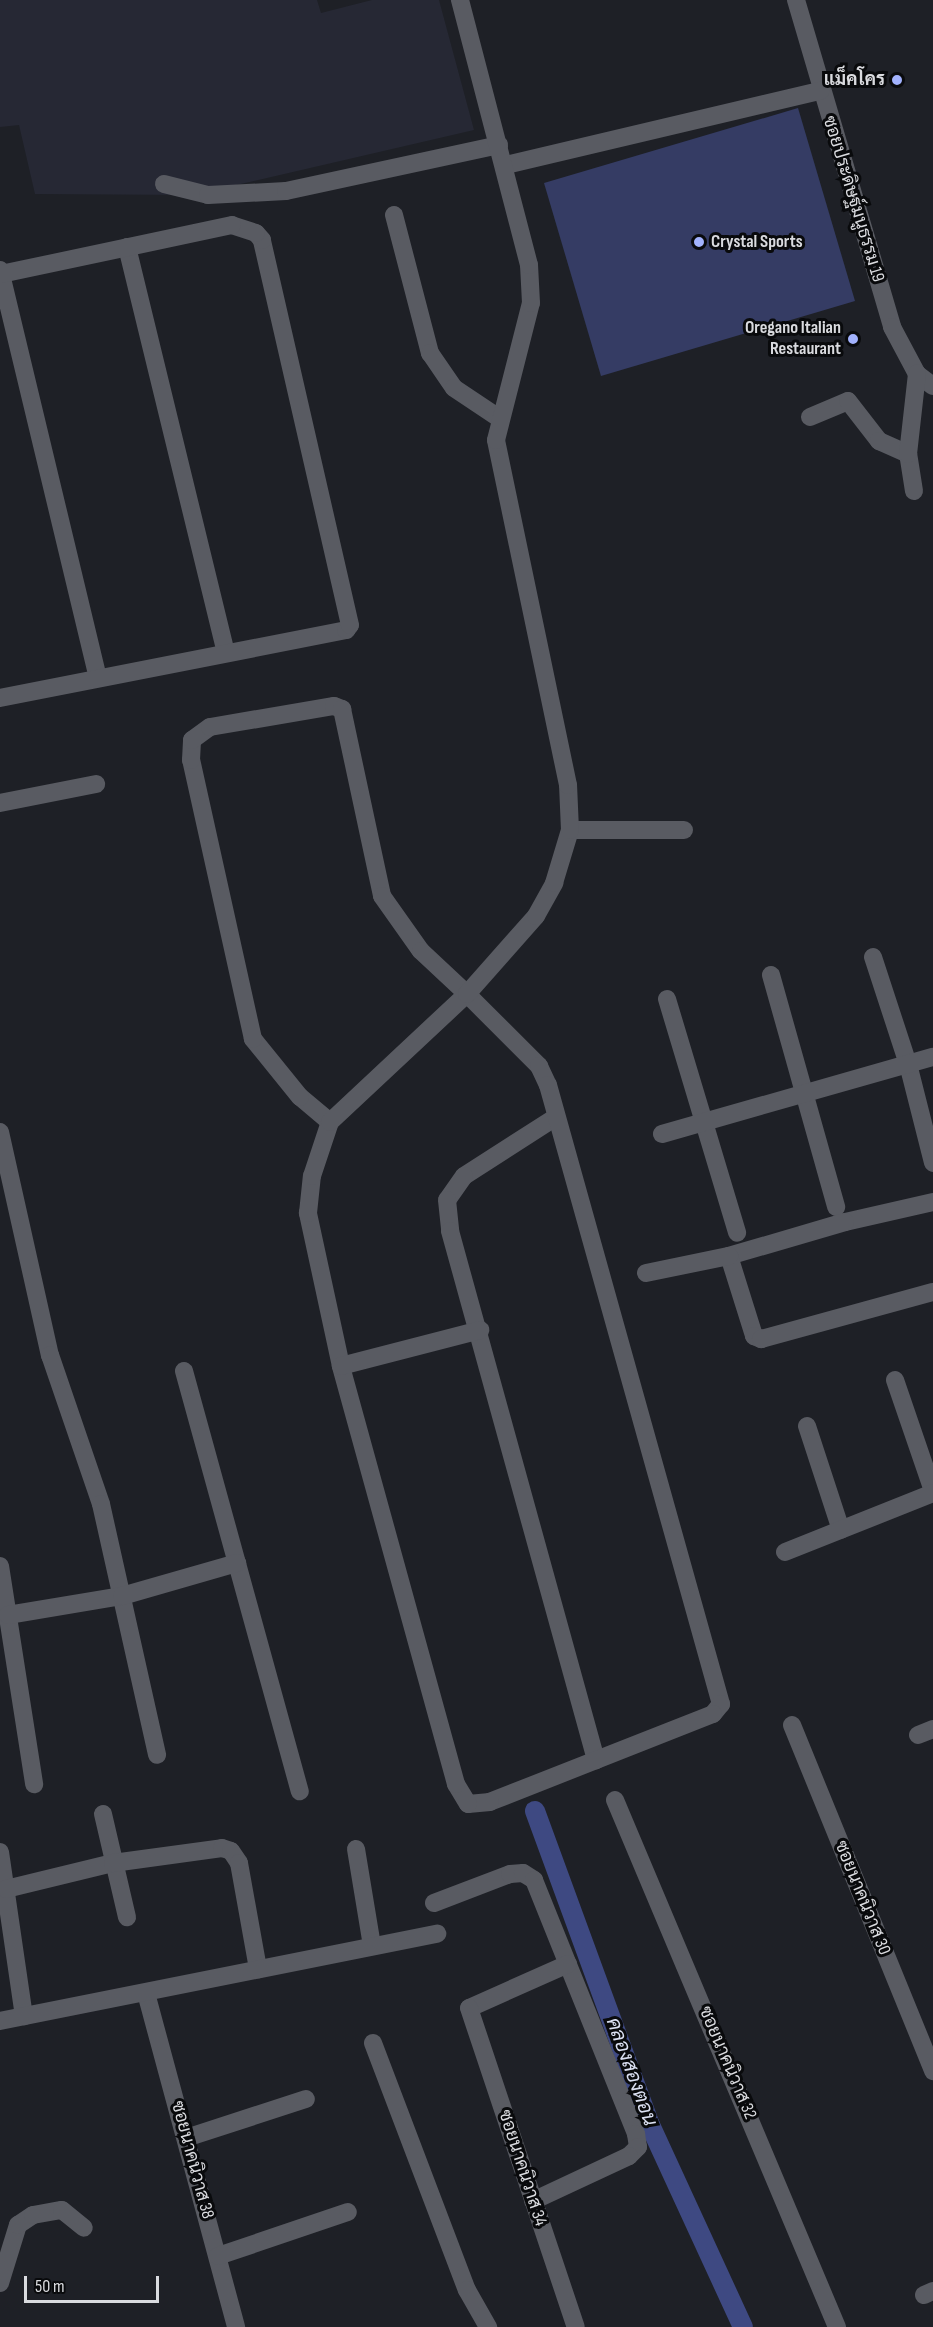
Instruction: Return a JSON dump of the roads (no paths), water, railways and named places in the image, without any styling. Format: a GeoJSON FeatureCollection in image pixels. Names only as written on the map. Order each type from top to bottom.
{"type":"FeatureCollection","features":[{"type":"Feature","properties":{"kind":"street"},"geometry":{"type":"LineString","coordinates":[[330,1122],[286,1082],[254,1039],[191,760],[192,740],[210,727],[340,707],[382,896],[420,951],[467,994],[539,1066],[556,1117],[721,1704],[713,1714],[490,1802],[468,1804],[456,1784],[341,1366],[308,1213],[312,1176],[330,1122],[467,994],[536,916],[555,883],[570,830],[568,785],[496,440],[499,418],[514,379],[531,303],[529,265],[506,165],[460,0]]}},
{"type":"Feature","properties":{"kind":"street","name":"ซอยประดิษฐ์มนูธรรม 19"},"geometry":{"type":"LineString","coordinates":[[796,0],[820,91],[892,327],[917,374],[933,386]]}},
{"type":"Feature","properties":{"kind":"street"},"geometry":{"type":"LineString","coordinates":[[506,165],[820,91]]}},
{"type":"Feature","properties":{"kind":"street"},"geometry":{"type":"LineString","coordinates":[[164,184],[208,195],[286,191],[499,145]]}},
{"type":"Feature","properties":{"kind":"street"},"geometry":{"type":"LineString","coordinates":[[394,215],[430,353],[454,388],[499,418]]}},
{"type":"Feature","properties":{"kind":"street"},"geometry":{"type":"LineString","coordinates":[[0,698],[346,630],[350,625],[262,240],[251,230],[232,225],[1,272],[98,677]]}},
{"type":"Feature","properties":{"kind":"street"},"geometry":{"type":"LineString","coordinates":[[127,247],[226,652]]}},
{"type":"Feature","properties":{"kind":"street"},"geometry":{"type":"LineString","coordinates":[[914,491],[908,454],[917,374]]}},
{"type":"Feature","properties":{"kind":"street"},"geometry":{"type":"LineString","coordinates":[[810,417],[851,402],[879,441],[908,454]]}},
{"type":"Feature","properties":{"kind":"street"},"geometry":{"type":"LineString","coordinates":[[0,803],[96,784]]}},
{"type":"Feature","properties":{"kind":"street"},"geometry":{"type":"LineString","coordinates":[[570,830],[684,830]]}},
{"type":"Feature","properties":{"kind":"street"},"geometry":{"type":"LineString","coordinates":[[873,957],[908,1064],[933,1163]]}},
{"type":"Feature","properties":{"kind":"street"},"geometry":{"type":"LineString","coordinates":[[771,975],[836,1207]]}},
{"type":"Feature","properties":{"kind":"street"},"geometry":{"type":"LineString","coordinates":[[667,999],[737,1233]]}},
{"type":"Feature","properties":{"kind":"street"},"geometry":{"type":"LineString","coordinates":[[662,1134],[933,1057]]}},
{"type":"Feature","properties":{"kind":"street"},"geometry":{"type":"LineString","coordinates":[[556,1117],[464,1176],[447,1200],[450,1231],[480,1330],[596,1760]]}},
{"type":"Feature","properties":{"kind":"street"},"geometry":{"type":"LineString","coordinates":[[0,1132],[50,1355],[101,1504],[157,1755]]}},
{"type":"Feature","properties":{"kind":"street"},"geometry":{"type":"LineString","coordinates":[[646,1273],[729,1256],[845,1222],[933,1202]]}},
{"type":"Feature","properties":{"kind":"street"},"geometry":{"type":"LineString","coordinates":[[729,1256],[754,1336],[761,1339],[933,1292]]}},
{"type":"Feature","properties":{"kind":"street"},"geometry":{"type":"LineString","coordinates":[[341,1366],[480,1330]]}},
{"type":"Feature","properties":{"kind":"street"},"geometry":{"type":"LineString","coordinates":[[184,1371],[300,1791]]}},
{"type":"Feature","properties":{"kind":"street"},"geometry":{"type":"LineString","coordinates":[[785,1552],[933,1492],[895,1380]]}},
{"type":"Feature","properties":{"kind":"street"},"geometry":{"type":"LineString","coordinates":[[807,1426],[841,1530]]}},
{"type":"Feature","properties":{"kind":"street"},"geometry":{"type":"LineString","coordinates":[[8,1615],[122,1596],[237,1563]]}},
{"type":"Feature","properties":{"kind":"street"},"geometry":{"type":"LineString","coordinates":[[0,1566],[34,1784]]}},
{"type":"Feature","properties":{"kind":"street","name":"ซอยนาคนิวาส 30"},"geometry":{"type":"LineString","coordinates":[[792,1725],[933,2071]]}},
{"type":"Feature","properties":{"kind":"street","name":"ซอยนาคนิวาส 32"},"geometry":{"type":"LineString","coordinates":[[615,1800],[837,2327]]}},
{"type":"Feature","properties":{"kind":"street"},"geometry":{"type":"LineString","coordinates":[[103,1814],[127,1917]]}},
{"type":"Feature","properties":{"kind":"street"},"geometry":{"type":"LineString","coordinates":[[6,1889],[113,1863],[209,1847],[231,1851],[239,1863],[258,1969]]}},
{"type":"Feature","properties":{"kind":"street"},"geometry":{"type":"LineString","coordinates":[[356,1849],[372,1946]]}},
{"type":"Feature","properties":{"kind":"street"},"geometry":{"type":"LineString","coordinates":[[0,1852],[24,2016]]}},
{"type":"Feature","properties":{"kind":"street"},"geometry":{"type":"LineString","coordinates":[[434,1903],[523,1873],[534,1880],[638,2147],[629,2156],[533,2201]]}},
{"type":"Feature","properties":{"kind":"street"},"geometry":{"type":"LineString","coordinates":[[0,2021],[437,1934]]}},
{"type":"Feature","properties":{"kind":"street","name":"ซอยนาคนิวาส 34"},"geometry":{"type":"LineString","coordinates":[[568,1964],[469,2008],[576,2327]]}},
{"type":"Feature","properties":{"kind":"street","name":"ซอยนาคนิวาส 38"},"geometry":{"type":"LineString","coordinates":[[146,1993],[236,2327]]}},
{"type":"Feature","properties":{"kind":"street"},"geometry":{"type":"LineString","coordinates":[[373,2043],[467,2290],[488,2327]]}},
{"type":"Feature","properties":{"kind":"street"},"geometry":{"type":"LineString","coordinates":[[186,2138],[306,2098]]}},
{"type":"Feature","properties":{"kind":"street"},"geometry":{"type":"LineString","coordinates":[[0,2283],[18,2224],[33,2215],[62,2210],[84,2228]]}},
{"type":"Feature","properties":{"kind":"street"},"geometry":{"type":"LineString","coordinates":[[218,2256],[348,2212]]}},
{"type":"Feature","properties":{"kind":"waterway","name":"คลองสองตอน"},"geometry":{"type":"LineString","coordinates":[[535,1811],[650,2125],[743,2327]]}},
{"type":"Feature","properties":{"kind":"place","name":"แม็คโคร"},"geometry":{"type":"Point","coordinates":[897,80]}},
{"type":"Feature","properties":{"kind":"place","name":"Crystal Sports"},"geometry":{"type":"Point","coordinates":[699,242]}},
{"type":"Feature","properties":{"kind":"place","name":"Oregano Italian Restaurant"},"geometry":{"type":"Point","coordinates":[853,339]}}]}
